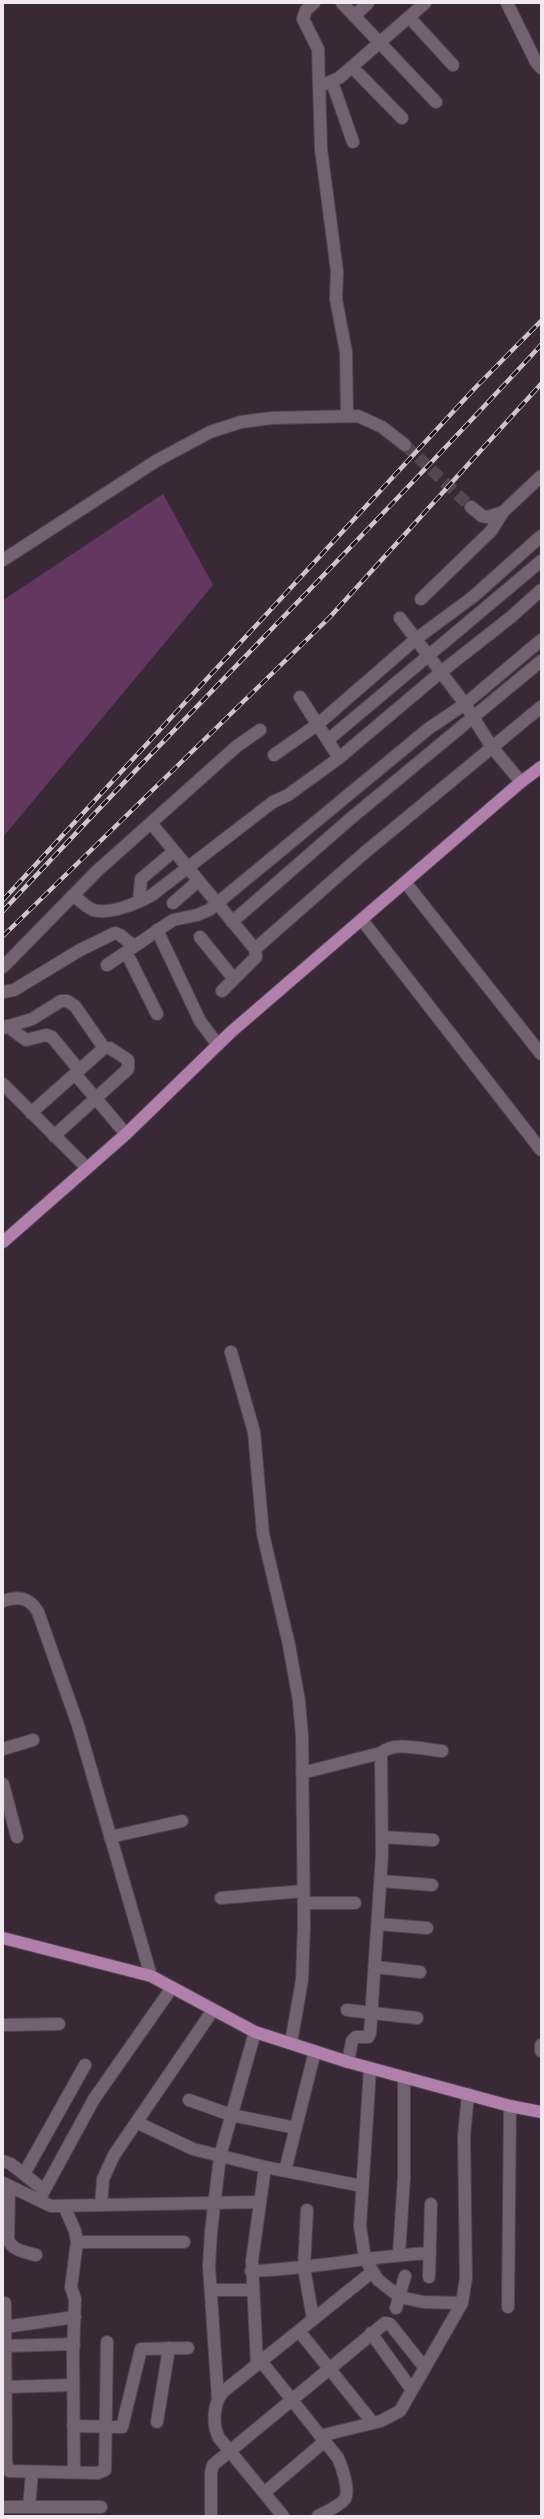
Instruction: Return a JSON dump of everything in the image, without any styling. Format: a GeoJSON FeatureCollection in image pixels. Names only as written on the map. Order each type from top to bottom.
{"type":"FeatureCollection","features":[{"type":"Feature","properties":{"kind":"main road"},"geometry":{"type":"LineString","coordinates":[[3,1242],[126,1134],[218,1045],[521,782],[541,767]]}},
{"type":"Feature","properties":{"kind":"main road"},"geometry":{"type":"LineString","coordinates":[[3,1938],[151,1976],[171,1989],[255,2032],[291,2044],[370,2069],[510,2106],[541,2112]]}},
{"type":"Feature","properties":{"kind":"street"},"geometry":{"type":"LineString","coordinates":[[314,3],[306,10],[303,19],[316,42],[320,86],[321,149],[337,278],[335,293],[346,352],[347,415]]}},
{"type":"Feature","properties":{"kind":"street"},"geometry":{"type":"LineString","coordinates":[[342,3],[436,102]]}},
{"type":"Feature","properties":{"kind":"street"},"geometry":{"type":"LineString","coordinates":[[354,16],[368,3]]}},
{"type":"Feature","properties":{"kind":"street"},"geometry":{"type":"LineString","coordinates":[[320,86],[332,82],[352,67],[425,3]]}},
{"type":"Feature","properties":{"kind":"street"},"geometry":{"type":"LineString","coordinates":[[507,3],[536,62],[541,68]]}},
{"type":"Feature","properties":{"kind":"street"},"geometry":{"type":"LineString","coordinates":[[409,18],[453,65]]}},
{"type":"Feature","properties":{"kind":"street"},"geometry":{"type":"LineString","coordinates":[[352,67],[402,118]]}},
{"type":"Feature","properties":{"kind":"street"},"geometry":{"type":"LineString","coordinates":[[332,82],[353,142]]}},
{"type":"Feature","properties":{"kind":"street"},"geometry":{"type":"LineString","coordinates":[[3,560],[156,461],[210,432],[256,419],[347,415],[358,416],[382,427],[404,445]]}},
{"type":"Feature","properties":{"kind":"street"},"geometry":{"type":"LineString","coordinates":[[421,600],[491,531],[503,512],[541,476]]}},
{"type":"Feature","properties":{"kind":"street"},"geometry":{"type":"LineString","coordinates":[[471,507],[482,516],[488,517],[503,512]]}},
{"type":"Feature","properties":{"kind":"street"},"geometry":{"type":"LineString","coordinates":[[274,755],[318,724],[416,639],[474,596],[541,536]]}},
{"type":"Feature","properties":{"kind":"street"},"geometry":{"type":"LineString","coordinates":[[328,740],[541,561]]}},
{"type":"Feature","properties":{"kind":"street"},"geometry":{"type":"LineString","coordinates":[[73,895],[91,909],[98,911],[139,902],[273,802],[288,795],[339,758],[441,672],[511,617],[541,590]]}},
{"type":"Feature","properties":{"kind":"street"},"geometry":{"type":"LineString","coordinates":[[400,618],[465,704],[491,746],[521,782]]}},
{"type":"Feature","properties":{"kind":"street"},"geometry":{"type":"LineString","coordinates":[[107,965],[173,920],[197,915],[216,904],[428,729],[465,704],[541,640]]}},
{"type":"Feature","properties":{"kind":"street"},"geometry":{"type":"LineString","coordinates":[[232,922],[350,819],[474,719],[541,661]]}},
{"type":"Feature","properties":{"kind":"street"},"geometry":{"type":"LineString","coordinates":[[300,697],[339,758]]}},
{"type":"Feature","properties":{"kind":"street"},"geometry":{"type":"LineString","coordinates":[[255,949],[363,854],[491,746],[541,707]]}},
{"type":"Feature","properties":{"kind":"street"},"geometry":{"type":"LineString","coordinates":[[3,967],[73,895],[151,823],[237,746],[260,730]]}},
{"type":"Feature","properties":{"kind":"street"},"geometry":{"type":"LineString","coordinates":[[151,823],[216,904],[255,949],[256,957],[222,991]]}},
{"type":"Feature","properties":{"kind":"street"},"geometry":{"type":"LineString","coordinates":[[139,902],[141,879],[174,851]]}},
{"type":"Feature","properties":{"kind":"street"},"geometry":{"type":"LineString","coordinates":[[173,903],[198,881]]}},
{"type":"Feature","properties":{"kind":"street"},"geometry":{"type":"LineString","coordinates":[[406,882],[541,1054]]}},
{"type":"Feature","properties":{"kind":"street"},"geometry":{"type":"LineString","coordinates":[[362,920],[541,1150]]}},
{"type":"Feature","properties":{"kind":"street"},"geometry":{"type":"LineString","coordinates":[[157,930],[200,1021],[218,1045]]}},
{"type":"Feature","properties":{"kind":"street"},"geometry":{"type":"LineString","coordinates":[[3,992],[14,990],[80,950],[115,933],[120,934],[130,949],[157,1014]]}},
{"type":"Feature","properties":{"kind":"street"},"geometry":{"type":"LineString","coordinates":[[200,937],[234,979]]}},
{"type":"Feature","properties":{"kind":"street"},"geometry":{"type":"LineString","coordinates":[[5,1027],[32,1019],[61,1001],[67,1002],[75,1006],[104,1048]]}},
{"type":"Feature","properties":{"kind":"street"},"geometry":{"type":"LineString","coordinates":[[5,1027],[26,1040],[46,1035],[52,1037],[96,1098],[126,1134]]}},
{"type":"Feature","properties":{"kind":"street"},"geometry":{"type":"LineString","coordinates":[[31,1113],[104,1048],[110,1048],[128,1060],[129,1066],[54,1136]]}},
{"type":"Feature","properties":{"kind":"street"},"geometry":{"type":"LineString","coordinates":[[3,1084],[87,1168]]}},
{"type":"Feature","properties":{"kind":"street"},"geometry":{"type":"LineString","coordinates":[[231,1352],[250,1414],[256,1443],[263,1534],[289,1645],[299,1701],[304,1897],[302,1980],[291,2044]]}},
{"type":"Feature","properties":{"kind":"street"},"geometry":{"type":"LineString","coordinates":[[3,1601],[13,1598],[24,1598],[32,1602],[38,1612],[78,1725],[151,1976]]}},
{"type":"Feature","properties":{"kind":"street"},"geometry":{"type":"LineString","coordinates":[[3,1750],[33,1740]]}},
{"type":"Feature","properties":{"kind":"street"},"geometry":{"type":"LineString","coordinates":[[302,1773],[381,1753],[385,1749],[394,1747],[442,1751]]}},
{"type":"Feature","properties":{"kind":"street"},"geometry":{"type":"LineString","coordinates":[[348,2062],[352,2041],[356,2037],[368,2037],[370,2033],[378,1924],[382,1837],[381,1753]]}},
{"type":"Feature","properties":{"kind":"street"},"geometry":{"type":"LineString","coordinates":[[3,1784],[17,1837]]}},
{"type":"Feature","properties":{"kind":"street"},"geometry":{"type":"LineString","coordinates":[[110,1837],[182,1821]]}},
{"type":"Feature","properties":{"kind":"street"},"geometry":{"type":"LineString","coordinates":[[382,1837],[433,1840]]}},
{"type":"Feature","properties":{"kind":"street"},"geometry":{"type":"LineString","coordinates":[[380,1881],[432,1885]]}},
{"type":"Feature","properties":{"kind":"street"},"geometry":{"type":"LineString","coordinates":[[221,1898],[304,1897],[354,1903]]}},
{"type":"Feature","properties":{"kind":"street"},"geometry":{"type":"LineString","coordinates":[[378,1924],[426,1928]]}},
{"type":"Feature","properties":{"kind":"street"},"geometry":{"type":"LineString","coordinates":[[375,1968],[420,1972]]}},
{"type":"Feature","properties":{"kind":"street"},"geometry":{"type":"LineString","coordinates":[[42,2195],[94,2098],[171,1989]]}},
{"type":"Feature","properties":{"kind":"street"},"geometry":{"type":"LineString","coordinates":[[101,2205],[103,2180],[107,2169],[213,2010]]}},
{"type":"Feature","properties":{"kind":"street"},"geometry":{"type":"LineString","coordinates":[[348,2010],[417,2018]]}},
{"type":"Feature","properties":{"kind":"street"},"geometry":{"type":"LineString","coordinates":[[3,2025],[59,2024]]}},
{"type":"Feature","properties":{"kind":"street"},"geometry":{"type":"LineString","coordinates":[[255,2032],[220,2156],[210,2246],[210,2290],[218,2399],[214,2416],[216,2431],[230,2451],[283,2516]]}},
{"type":"Feature","properties":{"kind":"street"},"geometry":{"type":"LineString","coordinates":[[541,2045],[541,2052]]}},
{"type":"Feature","properties":{"kind":"street"},"geometry":{"type":"LineString","coordinates":[[285,2171],[315,2051]]}},
{"type":"Feature","properties":{"kind":"street"},"geometry":{"type":"LineString","coordinates":[[24,2174],[85,2064]]}},
{"type":"Feature","properties":{"kind":"street"},"geometry":{"type":"LineString","coordinates":[[370,2069],[360,2226],[365,2259],[372,2272],[398,2302],[462,2303]]}},
{"type":"Feature","properties":{"kind":"street"},"geometry":{"type":"LineString","coordinates":[[400,2254],[404,2177],[404,2078]]}},
{"type":"Feature","properties":{"kind":"street"},"geometry":{"type":"LineString","coordinates":[[264,2493],[322,2438],[396,2415],[462,2303],[466,2278],[464,2136],[468,2094]]}},
{"type":"Feature","properties":{"kind":"street"},"geometry":{"type":"LineString","coordinates":[[189,2100],[231,2115],[296,2128]]}},
{"type":"Feature","properties":{"kind":"street"},"geometry":{"type":"LineString","coordinates":[[508,2307],[510,2106]]}},
{"type":"Feature","properties":{"kind":"street"},"geometry":{"type":"LineString","coordinates":[[138,2122],[188,2147],[265,2167],[362,2186]]}},
{"type":"Feature","properties":{"kind":"street"},"geometry":{"type":"LineString","coordinates":[[3,2161],[11,2164],[24,2174],[51,2206],[260,2202]]}},
{"type":"Feature","properties":{"kind":"street"},"geometry":{"type":"LineString","coordinates":[[265,2167],[251,2271],[259,2363],[292,2400],[338,2458],[346,2493],[344,2500],[318,2516]]}},
{"type":"Feature","properties":{"kind":"street"},"geometry":{"type":"LineString","coordinates":[[36,2255],[10,2246],[8,2240],[6,2184],[42,2195]]}},
{"type":"Feature","properties":{"kind":"street"},"geometry":{"type":"LineString","coordinates":[[429,2277],[431,2204]]}},
{"type":"Feature","properties":{"kind":"street"},"geometry":{"type":"LineString","coordinates":[[64,2206],[75,2232],[77,2242],[71,2287],[75,2299],[73,2384],[74,2472]]}},
{"type":"Feature","properties":{"kind":"street"},"geometry":{"type":"LineString","coordinates":[[307,2210],[304,2268],[313,2319]]}},
{"type":"Feature","properties":{"kind":"street"},"geometry":{"type":"LineString","coordinates":[[77,2242],[184,2242]]}},
{"type":"Feature","properties":{"kind":"street"},"geometry":{"type":"LineString","coordinates":[[251,2271],[304,2268],[400,2254],[430,2253]]}},
{"type":"Feature","properties":{"kind":"street"},"geometry":{"type":"LineString","coordinates":[[218,2399],[224,2391],[372,2272]]}},
{"type":"Feature","properties":{"kind":"street"},"geometry":{"type":"LineString","coordinates":[[398,2302],[405,2276]]}},
{"type":"Feature","properties":{"kind":"street"},"geometry":{"type":"LineString","coordinates":[[210,2290],[252,2290]]}},
{"type":"Feature","properties":{"kind":"street"},"geometry":{"type":"LineString","coordinates":[[5,2303],[7,2468],[12,2472],[98,2473],[105,2470],[107,2342]]}},
{"type":"Feature","properties":{"kind":"street"},"geometry":{"type":"LineString","coordinates":[[5,2327],[75,2317]]}},
{"type":"Feature","properties":{"kind":"street"},"geometry":{"type":"LineString","coordinates":[[211,2516],[211,2473],[213,2465],[385,2323],[390,2324],[425,2368]]}},
{"type":"Feature","properties":{"kind":"street"},"geometry":{"type":"LineString","coordinates":[[299,2330],[373,2423]]}},
{"type":"Feature","properties":{"kind":"street"},"geometry":{"type":"LineString","coordinates":[[371,2334],[412,2390]]}},
{"type":"Feature","properties":{"kind":"street"},"geometry":{"type":"LineString","coordinates":[[6,2346],[74,2344]]}},
{"type":"Feature","properties":{"kind":"street"},"geometry":{"type":"LineString","coordinates":[[74,2426],[119,2428],[124,2423],[138,2352],[144,2348],[188,2348]]}},
{"type":"Feature","properties":{"kind":"street"},"geometry":{"type":"LineString","coordinates":[[157,2422],[169,2348]]}},
{"type":"Feature","properties":{"kind":"street"},"geometry":{"type":"LineString","coordinates":[[6,2387],[73,2384]]}},
{"type":"Feature","properties":{"kind":"street"},"geometry":{"type":"LineString","coordinates":[[29,2507],[32,2472]]}},
{"type":"Feature","properties":{"kind":"street"},"geometry":{"type":"LineString","coordinates":[[3,2507],[101,2507]]}},
{"type":"Feature","properties":{"kind":"shaded area"},"geometry":{"type":"Polygon","coordinates":[[[163,494],[213,585],[3,837],[3,600],[163,494]]]}},
{"type":"Feature","properties":{"kind":"tunnel"},"geometry":{"type":"LineString","coordinates":[[405,445],[471,507]]}},
{"type":"Feature","properties":{"kind":"railway"},"geometry":{"type":"LineString","coordinates":[[3,900],[475,388],[541,321]]}},
{"type":"Feature","properties":{"kind":"railway"},"geometry":{"type":"LineString","coordinates":[[3,911],[137,769],[408,488],[541,345]]}},
{"type":"Feature","properties":{"kind":"railway"},"geometry":{"type":"LineString","coordinates":[[3,936],[329,618],[541,384]]}}]}
